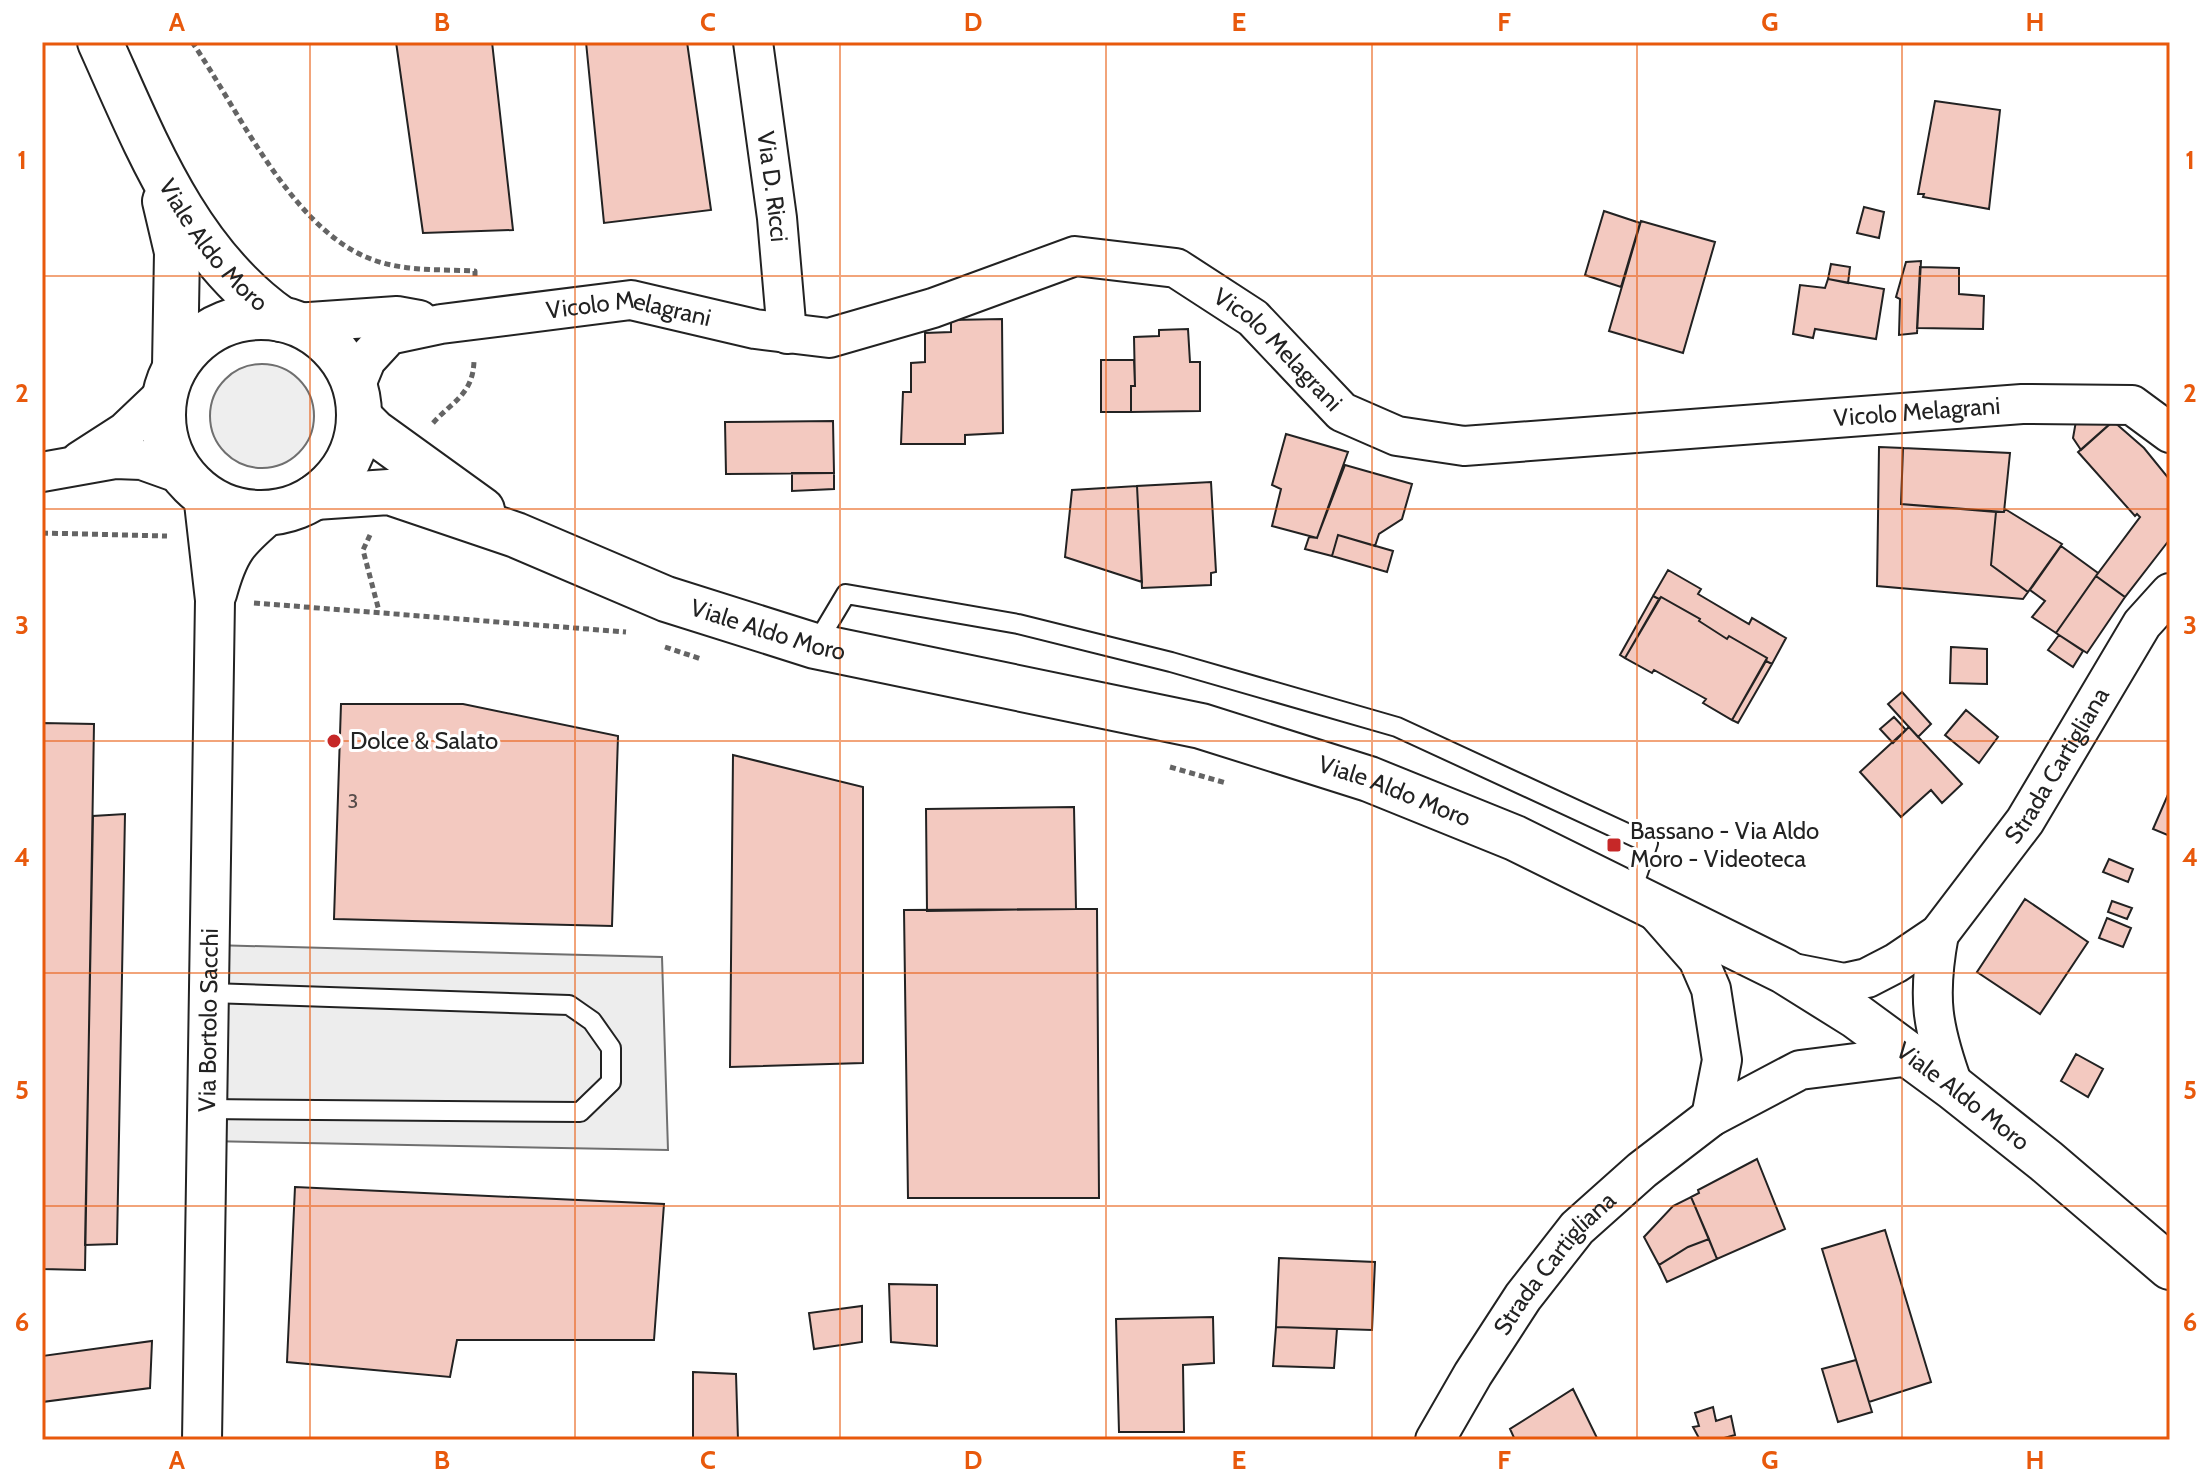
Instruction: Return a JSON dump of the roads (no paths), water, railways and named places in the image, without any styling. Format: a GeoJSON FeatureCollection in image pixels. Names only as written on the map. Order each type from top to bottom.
{"type":"FeatureCollection","features":[{"type":"Feature","properties":{"kind":"main road","name":"Viale Aldo Moro"},"geometry":{"type":"LineString","coordinates":[[100,42],[155,163],[192,229],[253,299],[321,338],[341,360],[357,402],[374,432],[516,535]]}},
{"type":"Feature","properties":{"kind":"main road","name":"Viale Aldo Moro"},"geometry":{"type":"LineString","coordinates":[[155,163],[177,252],[170,380],[163,415],[165,436],[172,457],[194,484],[224,506],[247,512],[271,513],[315,497],[338,476],[353,448],[357,402]]}},
{"type":"Feature","properties":{"kind":"main road","name":"Viale Aldo Moro"},"geometry":{"type":"LineString","coordinates":[[170,380],[190,347],[210,331],[232,321],[257,317],[288,321]]}},
{"type":"Feature","properties":{"kind":"main road","name":"Viale Aldo Moro"},"geometry":{"type":"LineString","coordinates":[[315,497],[389,492],[516,535],[666,599],[815,646],[1201,726],[1369,779],[1515,838],[1784,971],[1856,1016],[2046,1161],[2170,1267]]}},
{"type":"Feature","properties":{"kind":"street","name":"Via D. Ricci"},"geometry":{"type":"LineString","coordinates":[[753,42],[777,218],[787,334]]}},
{"type":"Feature","properties":{"kind":"street","name":"Vicolo Melagrani"},"geometry":{"type":"LineString","coordinates":[[357,402],[366,360],[389,335],[458,322],[631,300],[787,334],[829,338],[933,308],[1075,256],[1176,268],[1253,318],[1342,412],[1397,436],[1464,446],[2022,404],[2132,405],[2170,433]]}},
{"type":"Feature","properties":{"kind":"street","name":"Vicolo Melagrani"},"geometry":{"type":"LineString","coordinates":[[288,321],[397,316],[458,322]]}},
{"type":"Feature","properties":{"kind":"street"},"geometry":{"type":"LineString","coordinates":[[56,469],[125,432],[170,380]]}},
{"type":"Feature","properties":{"kind":"street"},"geometry":{"type":"LineString","coordinates":[[56,469],[115,459],[142,460],[194,484]]}},
{"type":"Feature","properties":{"kind":"street","name":"Via Bortolo Sacchi"},"geometry":{"type":"LineString","coordinates":[[194,484],[215,600],[202,1440]]}},
{"type":"Feature","properties":{"kind":"street","name":"Via Bortolo Sacchi"},"geometry":{"type":"LineString","coordinates":[[215,600],[225,562],[243,537],[271,513]]}},
{"type":"Feature","properties":{"kind":"street","name":"Strada Cartigliana"},"geometry":{"type":"LineString","coordinates":[[1784,971],[1844,983],[1867,978],[1939,934],[2025,821],[2142,624],[2170,593]]}},
{"type":"Feature","properties":{"kind":"street"},"geometry":{"type":"LineString","coordinates":[[1640,901],[1698,959],[1711,989],[1722,1060],[1711,1117]]}},
{"type":"Feature","properties":{"kind":"street","name":"Strada Cartigliana"},"geometry":{"type":"LineString","coordinates":[[1939,934],[1931,973],[1933,1021],[1954,1088]]}},
{"type":"Feature","properties":{"kind":"street","name":"Strada Cartigliana"},"geometry":{"type":"LineString","coordinates":[[1435,1440],[1523,1297],[1577,1228],[1642,1170],[1711,1117],[1800,1070],[1911,1056]]}},
{"type":"Feature","properties":{"kind":"lane"},"geometry":{"type":"LineString","coordinates":[[815,646],[846,594],[1018,624],[1171,662],[1397,727],[1648,843],[1640,901]]}},
{"type":"Feature","properties":{"kind":"lane"},"geometry":{"type":"LineString","coordinates":[[207,1109],[580,1112],[611,1082],[611,1048],[592,1021],[569,1005],[210,993]]}},
{"type":"Feature","properties":{"kind":"place","name":"Dolce & Salato"},"geometry":{"type":"Point","coordinates":[334,741]}},
{"type":"Feature","properties":{"kind":"place","name":"Bassano - Via Aldo Moro - Videoteca"},"geometry":{"type":"Point","coordinates":[1614,845]}}]}
